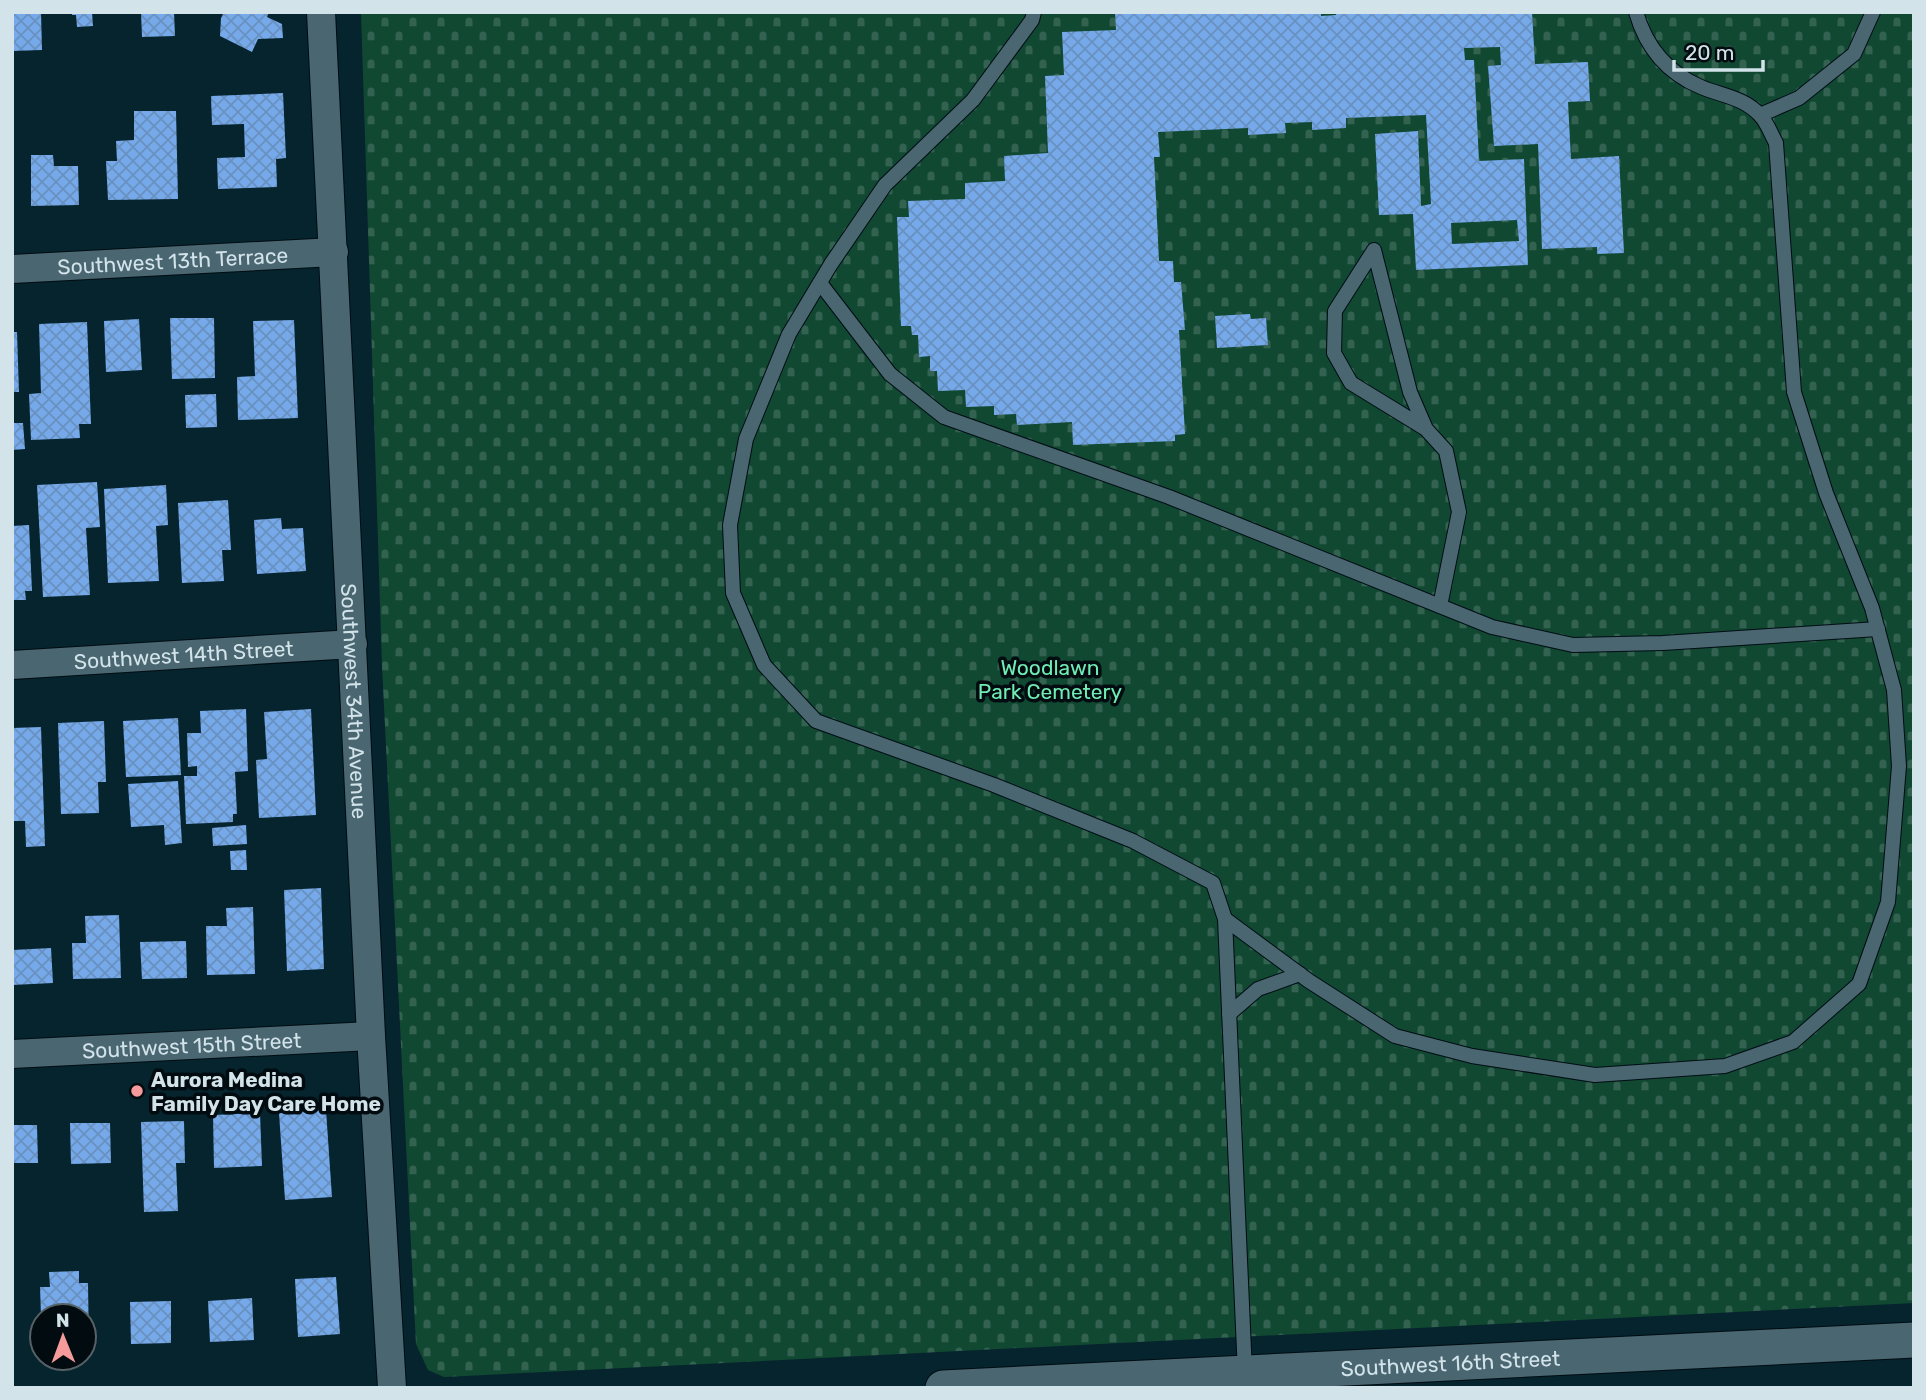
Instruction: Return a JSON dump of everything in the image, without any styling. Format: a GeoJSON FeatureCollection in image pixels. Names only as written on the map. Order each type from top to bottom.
{"type":"FeatureCollection","features":[{"type":"Feature","properties":{"kind":"street","name":"Southwest 34th Avenue"},"geometry":{"type":"LineString","coordinates":[[321,12],[371,1036],[392,1388]]}},
{"type":"Feature","properties":{"kind":"street","name":"Southwest 13th Terrace"},"geometry":{"type":"LineString","coordinates":[[12,269],[334,252]]}},
{"type":"Feature","properties":{"kind":"street","name":"Southwest 14th Street"},"geometry":{"type":"LineString","coordinates":[[12,665],[353,645]]}},
{"type":"Feature","properties":{"kind":"street","name":"Southwest 15th Street"},"geometry":{"type":"LineString","coordinates":[[12,1054],[371,1036]]}},
{"type":"Feature","properties":{"kind":"street","name":"Southwest 16th Street"},"geometry":{"type":"LineString","coordinates":[[943,1388],[1914,1340]]}},
{"type":"Feature","properties":{"kind":"lane"},"geometry":{"type":"LineString","coordinates":[[1034,12],[1032,20],[973,100],[885,185],[789,334],[746,439],[730,525],[733,593],[764,665],[816,721],[994,785],[1133,841],[1213,883],[1225,919],[1245,1373]]}},
{"type":"Feature","properties":{"kind":"lane"},"geometry":{"type":"LineString","coordinates":[[1225,919],[1300,974],[1395,1035],[1472,1056],[1595,1075],[1725,1066],[1793,1042],[1859,984],[1888,902],[1899,766],[1894,690],[1872,608],[1826,493],[1794,392],[1776,143],[1760,116],[1740,99],[1700,87],[1664,65],[1642,33],[1636,12]]}},
{"type":"Feature","properties":{"kind":"lane"},"geometry":{"type":"LineString","coordinates":[[1760,116],[1799,98],[1854,54],[1873,12]]}},
{"type":"Feature","properties":{"kind":"lane"},"geometry":{"type":"LineString","coordinates":[[1426,429],[1410,392],[1374,250],[1335,311],[1334,353],[1350,383],[1426,429],[1446,451],[1460,512],[1440,606]]}},
{"type":"Feature","properties":{"kind":"lane"},"geometry":{"type":"LineString","coordinates":[[820,283],[890,374],[944,417],[1168,497],[1492,626],[1573,645],[1663,643],[1878,629]]}},
{"type":"Feature","properties":{"kind":"lane"},"geometry":{"type":"LineString","coordinates":[[1229,1014],[1258,989],[1300,974]]}},
{"type":"Feature","properties":{"kind":"green space","name":"Woodlawn Park Cemetery"},"geometry":{"type":"Polygon","coordinates":[[[361,12],[1914,12],[1914,1303],[444,1377],[428,1370],[416,1344],[382,666],[361,12]]]}},
{"type":"Feature","properties":{"kind":"building"},"geometry":{"type":"Polygon","coordinates":[[[12,12],[41,12],[42,50],[12,51],[12,12]]]}},
{"type":"Feature","properties":{"kind":"building"},"geometry":{"type":"Polygon","coordinates":[[[72,12],[92,12],[93,26],[77,27],[76,15],[72,15],[72,12]]]}},
{"type":"Feature","properties":{"kind":"building"},"geometry":{"type":"Polygon","coordinates":[[[141,12],[174,12],[175,36],[142,37],[141,12]]]}},
{"type":"Feature","properties":{"kind":"building"},"geometry":{"type":"Polygon","coordinates":[[[224,12],[269,12],[267,17],[282,24],[283,38],[258,39],[252,52],[220,36],[224,12]]]}},
{"type":"Feature","properties":{"kind":"building"},"geometry":{"type":"Polygon","coordinates":[[[1115,12],[1321,12],[1321,16],[1336,15],[1336,12],[1532,12],[1535,64],[1588,62],[1590,101],[1568,102],[1571,159],[1619,156],[1624,253],[1597,254],[1597,247],[1542,249],[1538,144],[1494,146],[1488,66],[1501,65],[1500,47],[1464,48],[1465,60],[1474,60],[1479,161],[1524,159],[1528,265],[1416,270],[1413,214],[1379,215],[1375,134],[1418,131],[1421,206],[1431,204],[1426,115],[1346,118],[1346,128],[1312,130],[1312,122],[1285,123],[1286,133],[1248,135],[1248,128],[1158,132],[1160,157],[1154,157],[1159,261],[1173,261],[1174,282],[1181,282],[1185,330],[1179,330],[1185,434],[1175,435],[1175,441],[1073,445],[1072,422],[1017,425],[1016,414],[994,415],[994,406],[966,407],[965,390],[938,391],[937,371],[930,371],[930,356],[919,357],[918,335],[912,335],[911,326],[901,326],[897,217],[909,217],[908,201],[965,199],[965,183],[1005,181],[1004,156],[1048,153],[1045,76],[1064,75],[1062,32],[1116,30],[1115,12]],[[1517,220],[1451,223],[1452,244],[1519,241],[1517,220]]]}},
{"type":"Feature","properties":{"kind":"building"},"geometry":{"type":"Polygon","coordinates":[[[283,93],[286,158],[276,159],[277,187],[218,189],[217,158],[245,157],[244,124],[212,125],[211,96],[283,93]]]}},
{"type":"Feature","properties":{"kind":"building"},"geometry":{"type":"Polygon","coordinates":[[[134,111],[176,111],[178,199],[108,200],[106,161],[117,161],[116,141],[134,140],[134,111]]]}},
{"type":"Feature","properties":{"kind":"building"},"geometry":{"type":"Polygon","coordinates":[[[31,155],[53,155],[54,166],[78,166],[79,205],[31,206],[31,155]]]}},
{"type":"Feature","properties":{"kind":"building"},"geometry":{"type":"Polygon","coordinates":[[[1250,314],[1251,319],[1266,318],[1268,345],[1217,348],[1215,316],[1250,314]]]}},
{"type":"Feature","properties":{"kind":"building"},"geometry":{"type":"Polygon","coordinates":[[[170,318],[214,318],[215,378],[172,379],[170,318]]]}},
{"type":"Feature","properties":{"kind":"building"},"geometry":{"type":"Polygon","coordinates":[[[139,319],[142,370],[106,372],[104,321],[139,319]]]}},
{"type":"Feature","properties":{"kind":"building"},"geometry":{"type":"Polygon","coordinates":[[[294,320],[298,418],[238,420],[237,377],[255,376],[253,321],[294,320]]]}},
{"type":"Feature","properties":{"kind":"building"},"geometry":{"type":"Polygon","coordinates":[[[87,322],[91,424],[79,424],[80,438],[31,440],[29,394],[41,393],[39,324],[87,322]]]}},
{"type":"Feature","properties":{"kind":"building"},"geometry":{"type":"Polygon","coordinates":[[[12,332],[17,332],[19,392],[12,392],[12,332]]]}},
{"type":"Feature","properties":{"kind":"building"},"geometry":{"type":"Polygon","coordinates":[[[216,394],[217,427],[186,428],[185,395],[216,394]]]}},
{"type":"Feature","properties":{"kind":"building"},"geometry":{"type":"Polygon","coordinates":[[[12,423],[23,423],[25,449],[12,450],[12,423]]]}},
{"type":"Feature","properties":{"kind":"building"},"geometry":{"type":"Polygon","coordinates":[[[97,482],[100,527],[86,528],[90,595],[43,597],[37,485],[97,482]]]}},
{"type":"Feature","properties":{"kind":"building"},"geometry":{"type":"Polygon","coordinates":[[[166,485],[168,525],[156,526],[159,581],[108,583],[104,489],[166,485]]]}},
{"type":"Feature","properties":{"kind":"building"},"geometry":{"type":"Polygon","coordinates":[[[228,500],[231,550],[222,550],[224,581],[182,583],[178,503],[228,500]]]}},
{"type":"Feature","properties":{"kind":"building"},"geometry":{"type":"Polygon","coordinates":[[[281,518],[282,529],[303,528],[306,571],[257,574],[254,520],[281,518]]]}},
{"type":"Feature","properties":{"kind":"building"},"geometry":{"type":"Polygon","coordinates":[[[29,525],[32,591],[25,591],[26,600],[12,600],[12,526],[29,525]]]}},
{"type":"Feature","properties":{"kind":"building"},"geometry":{"type":"Polygon","coordinates":[[[246,709],[248,771],[235,772],[237,814],[233,814],[233,822],[186,824],[184,776],[197,776],[197,766],[188,767],[187,733],[201,733],[200,711],[246,709]]]}},
{"type":"Feature","properties":{"kind":"building"},"geometry":{"type":"Polygon","coordinates":[[[311,709],[316,815],[259,818],[256,760],[267,759],[264,712],[311,709]]]}},
{"type":"Feature","properties":{"kind":"building"},"geometry":{"type":"Polygon","coordinates":[[[178,718],[181,775],[126,777],[123,721],[178,718]]]}},
{"type":"Feature","properties":{"kind":"building"},"geometry":{"type":"Polygon","coordinates":[[[104,721],[106,782],[98,782],[99,813],[61,814],[58,723],[104,721]]]}},
{"type":"Feature","properties":{"kind":"building"},"geometry":{"type":"Polygon","coordinates":[[[41,727],[45,846],[26,847],[25,821],[12,821],[12,728],[41,727]]]}},
{"type":"Feature","properties":{"kind":"building"},"geometry":{"type":"Polygon","coordinates":[[[178,781],[182,843],[165,845],[164,825],[131,827],[128,784],[178,781]]]}},
{"type":"Feature","properties":{"kind":"building"},"geometry":{"type":"Polygon","coordinates":[[[246,825],[247,844],[213,846],[212,828],[246,825]]]}},
{"type":"Feature","properties":{"kind":"building"},"geometry":{"type":"Polygon","coordinates":[[[246,850],[247,870],[231,870],[230,851],[246,850]]]}},
{"type":"Feature","properties":{"kind":"building"},"geometry":{"type":"Polygon","coordinates":[[[321,888],[324,969],[287,971],[284,890],[321,888]]]}},
{"type":"Feature","properties":{"kind":"building"},"geometry":{"type":"Polygon","coordinates":[[[253,907],[255,974],[207,975],[206,926],[227,926],[226,908],[253,907]]]}},
{"type":"Feature","properties":{"kind":"building"},"geometry":{"type":"Polygon","coordinates":[[[119,915],[121,978],[73,979],[72,943],[86,943],[85,916],[119,915]]]}},
{"type":"Feature","properties":{"kind":"building"},"geometry":{"type":"Polygon","coordinates":[[[186,941],[187,978],[142,979],[140,942],[186,941]]]}},
{"type":"Feature","properties":{"kind":"building"},"geometry":{"type":"Polygon","coordinates":[[[51,948],[53,983],[12,985],[12,950],[51,948]]]}},
{"type":"Feature","properties":{"kind":"building"},"geometry":{"type":"Polygon","coordinates":[[[326,1110],[332,1197],[285,1200],[279,1113],[326,1110]]]}},
{"type":"Feature","properties":{"kind":"building"},"geometry":{"type":"Polygon","coordinates":[[[260,1113],[262,1166],[214,1168],[213,1115],[260,1113]]]}},
{"type":"Feature","properties":{"kind":"building"},"geometry":{"type":"Polygon","coordinates":[[[184,1121],[185,1163],[176,1163],[178,1211],[144,1212],[141,1122],[184,1121]]]}},
{"type":"Feature","properties":{"kind":"building"},"geometry":{"type":"Polygon","coordinates":[[[70,1123],[110,1123],[111,1163],[71,1164],[70,1123]]]}},
{"type":"Feature","properties":{"kind":"building"},"geometry":{"type":"Polygon","coordinates":[[[12,1125],[37,1125],[38,1163],[12,1163],[12,1125]]]}},
{"type":"Feature","properties":{"kind":"building"},"geometry":{"type":"Polygon","coordinates":[[[79,1271],[79,1283],[88,1283],[88,1302],[41,1302],[40,1287],[50,1287],[49,1272],[79,1271]]]}},
{"type":"Feature","properties":{"kind":"building"},"geometry":{"type":"Polygon","coordinates":[[[336,1277],[340,1334],[298,1337],[295,1279],[336,1277]]]}},
{"type":"Feature","properties":{"kind":"building"},"geometry":{"type":"Polygon","coordinates":[[[252,1298],[254,1340],[210,1342],[208,1301],[252,1298]]]}},
{"type":"Feature","properties":{"kind":"building"},"geometry":{"type":"Polygon","coordinates":[[[171,1301],[171,1343],[131,1344],[130,1302],[171,1301]]]}},
{"type":"Feature","properties":{"kind":"place","name":"Aurora Medina Family Day Care Home"},"geometry":{"type":"Point","coordinates":[137,1091]}}]}
